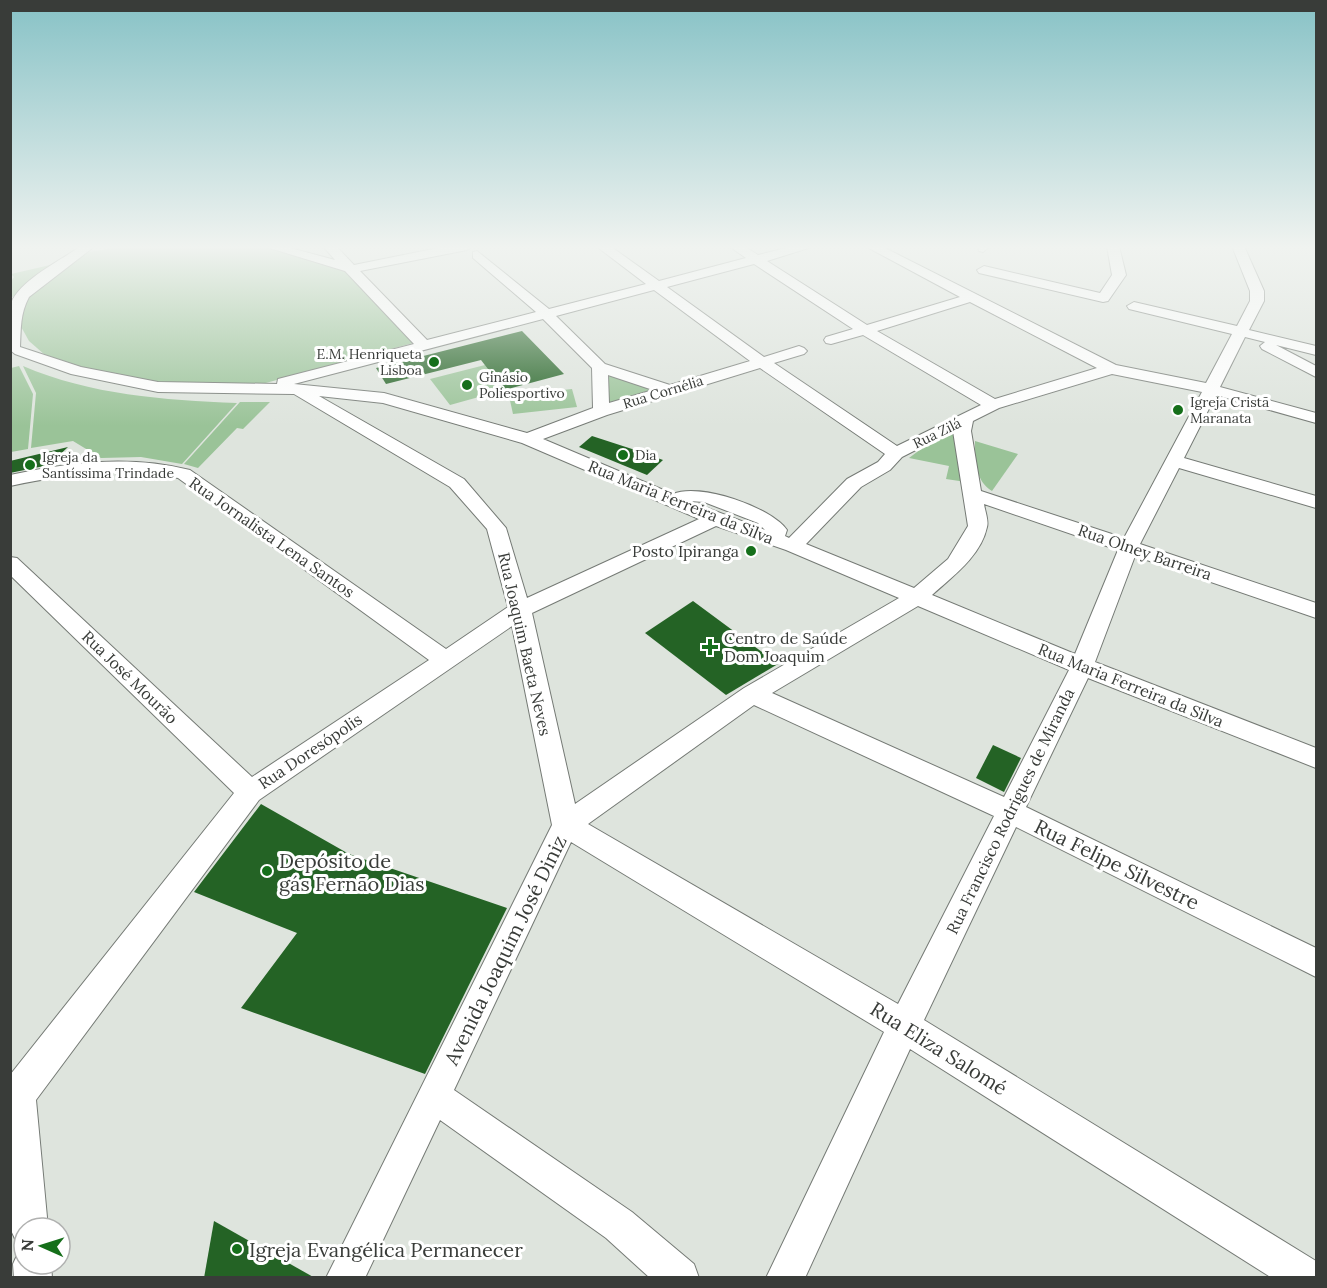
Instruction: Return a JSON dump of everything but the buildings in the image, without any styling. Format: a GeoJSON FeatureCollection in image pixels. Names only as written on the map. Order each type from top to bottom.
{"type":"FeatureCollection","features":[{"type":"Feature","properties":{"kind":"street","name":"Rua Maria Ferreira da Silva"},"geometry":{"type":"LineString","coordinates":[[16,306],[12,324],[14,349],[77,371],[125,383],[182,388],[296,389],[384,398],[528,438],[715,519],[793,546],[1082,666],[1317,758]]}},
{"type":"Feature","properties":{"kind":"street"},"geometry":{"type":"LineString","coordinates":[[388,306],[423,345]]}},
{"type":"Feature","properties":{"kind":"street"},"geometry":{"type":"LineString","coordinates":[[537,306],[600,368],[669,390]]}},
{"type":"Feature","properties":{"kind":"street"},"geometry":{"type":"LineString","coordinates":[[259,389],[572,306]]}},
{"type":"Feature","properties":{"kind":"street"},"geometry":{"type":"LineString","coordinates":[[687,306],[762,362],[896,453]]}},
{"type":"Feature","properties":{"kind":"street"},"geometry":{"type":"LineString","coordinates":[[829,306],[993,405]]}},
{"type":"Feature","properties":{"kind":"street"},"geometry":{"type":"LineString","coordinates":[[831,340],[942,306]]}},
{"type":"Feature","properties":{"kind":"street"},"geometry":{"type":"LineString","coordinates":[[986,306],[1111,369],[1211,389],[1317,418]]}},
{"type":"Feature","properties":{"kind":"street"},"geometry":{"type":"LineString","coordinates":[[1134,306],[1317,350]]}},
{"type":"Feature","properties":{"kind":"street","name":"Rua Francisco Rodrigues de Miranda"},"geometry":{"type":"LineString","coordinates":[[785,1278],[904,1026],[1082,666],[1129,547],[1176,461],[1254,306]]}},
{"type":"Feature","properties":{"kind":"street"},"geometry":{"type":"LineString","coordinates":[[1240,331],[1317,372]]}},
{"type":"Feature","properties":{"kind":"street","name":"Rua Cornélia"},"geometry":{"type":"LineString","coordinates":[[528,438],[601,411],[799,351]]}},
{"type":"Feature","properties":{"kind":"street"},"geometry":{"type":"LineString","coordinates":[[600,368],[601,411]]}},
{"type":"Feature","properties":{"kind":"street","name":"Rua Zilá"},"geometry":{"type":"LineString","coordinates":[[793,546],[854,483],[884,466],[896,453],[993,405],[1111,369]]}},
{"type":"Feature","properties":{"kind":"street","name":"Rua Joaquim Baeta Neves"},"geometry":{"type":"LineString","coordinates":[[296,389],[457,483],[496,528],[520,610],[566,825]]}},
{"type":"Feature","properties":{"kind":"street","name":"Avenida Joaquim José Diniz"},"geometry":{"type":"LineString","coordinates":[[345,1278],[566,825],[752,694],[915,598],[955,564],[975,535],[978,517],[963,431],[965,420]]}},
{"type":"Feature","properties":{"kind":"street"},"geometry":{"type":"LineString","coordinates":[[1176,461],[1317,502]]}},
{"type":"Feature","properties":{"kind":"street","name":"Rua Jornalista Lena Santos"},"geometry":{"type":"LineString","coordinates":[[10,481],[54,471],[97,465],[135,464],[184,474],[445,660]]}},
{"type":"Feature","properties":{"kind":"street"},"geometry":{"type":"LineString","coordinates":[[673,501],[694,494],[765,519],[777,530],[774,539]]}},
{"type":"Feature","properties":{"kind":"street","name":"Rua Olney Barreira"},"geometry":{"type":"LineString","coordinates":[[973,494],[1317,610]]}},
{"type":"Feature","properties":{"kind":"street","name":"Rua Doresópolis"},"geometry":{"type":"LineString","coordinates":[[13,1093],[250,792],[520,610],[715,519]]}},
{"type":"Feature","properties":{"kind":"street","name":"Rua José Mourão"},"geometry":{"type":"LineString","coordinates":[[10,563],[250,792]]}},
{"type":"Feature","properties":{"kind":"street","name":"Rua Felipe Silvestre"},"geometry":{"type":"LineString","coordinates":[[752,694],[1011,812],[1317,963]]}},
{"type":"Feature","properties":{"kind":"street","name":"Rua Eliza Salomé"},"geometry":{"type":"LineString","coordinates":[[566,825],[904,1026],[1308,1278]]}},
{"type":"Feature","properties":{"kind":"street"},"geometry":{"type":"LineString","coordinates":[[13,1093],[28,1216]]}},
{"type":"Feature","properties":{"kind":"street"},"geometry":{"type":"LineString","coordinates":[[434,1096],[619,1225],[680,1278]]}},
{"type":"Feature","properties":{"kind":"green space"},"geometry":{"type":"Polygon","coordinates":[[[23,306],[380,306],[413,343],[262,384],[165,385],[65,364],[45,355],[29,341],[19,323],[23,306]]]}},
{"type":"Feature","properties":{"kind":"green space","name":"Ginásio Poliesportivo"},"geometry":{"type":"Polygon","coordinates":[[[485,365],[504,390],[450,405],[430,379],[485,365]]]}},
{"type":"Feature","properties":{"kind":"green space"},"geometry":{"type":"Polygon","coordinates":[[[19,366],[33,394],[28,449],[11,452],[11,368],[19,366]]]}},
{"type":"Feature","properties":{"kind":"green space"},"geometry":{"type":"Polygon","coordinates":[[[23,366],[75,384],[101,390],[155,398],[237,403],[182,464],[141,457],[101,458],[73,441],[31,448],[36,393],[23,366]]]}},
{"type":"Feature","properties":{"kind":"green space"},"geometry":{"type":"Polygon","coordinates":[[[606,372],[654,389],[608,403],[606,372]]]}},
{"type":"Feature","properties":{"kind":"green space"},"geometry":{"type":"Polygon","coordinates":[[[572,389],[577,407],[513,414],[509,396],[572,389]]]}},
{"type":"Feature","properties":{"kind":"green space"},"geometry":{"type":"Polygon","coordinates":[[[240,402],[270,402],[243,429],[237,428],[198,468],[184,464],[240,402]]]}},
{"type":"Feature","properties":{"kind":"green space"},"geometry":{"type":"Polygon","coordinates":[[[955,430],[966,482],[946,479],[949,466],[909,458],[933,440],[955,430]]]}},
{"type":"Feature","properties":{"kind":"green space"},"geometry":{"type":"Polygon","coordinates":[[[975,441],[1018,454],[992,491],[986,487],[979,476],[975,441]]]}},
{"type":"Feature","properties":{"kind":"place","name":"E.M. Henriqueta Lisboa"},"geometry":{"type":"Point","coordinates":[434,362]}},
{"type":"Feature","properties":{"kind":"place","name":"Ginásio Poliesportivo"},"geometry":{"type":"Point","coordinates":[467,385]}},
{"type":"Feature","properties":{"kind":"place","name":"Igreja Cristã Maranata"},"geometry":{"type":"Point","coordinates":[1178,410]}},
{"type":"Feature","properties":{"kind":"place","name":"Dia"},"geometry":{"type":"Point","coordinates":[623,455]}},
{"type":"Feature","properties":{"kind":"place","name":"Igreja da Santíssima Trindade"},"geometry":{"type":"Point","coordinates":[30,465]}},
{"type":"Feature","properties":{"kind":"place","name":"Posto Ipiranga"},"geometry":{"type":"Point","coordinates":[751,551]}},
{"type":"Feature","properties":{"kind":"place","name":"Centro de Saúde Dom Joaquim"},"geometry":{"type":"Point","coordinates":[710,647]}},
{"type":"Feature","properties":{"kind":"place","name":"Depósito de gás Fernão Dias"},"geometry":{"type":"Point","coordinates":[267,871]}},
{"type":"Feature","properties":{"kind":"place","name":"Igreja Evangélica Permanecer"},"geometry":{"type":"Point","coordinates":[237,1249]}}]}
